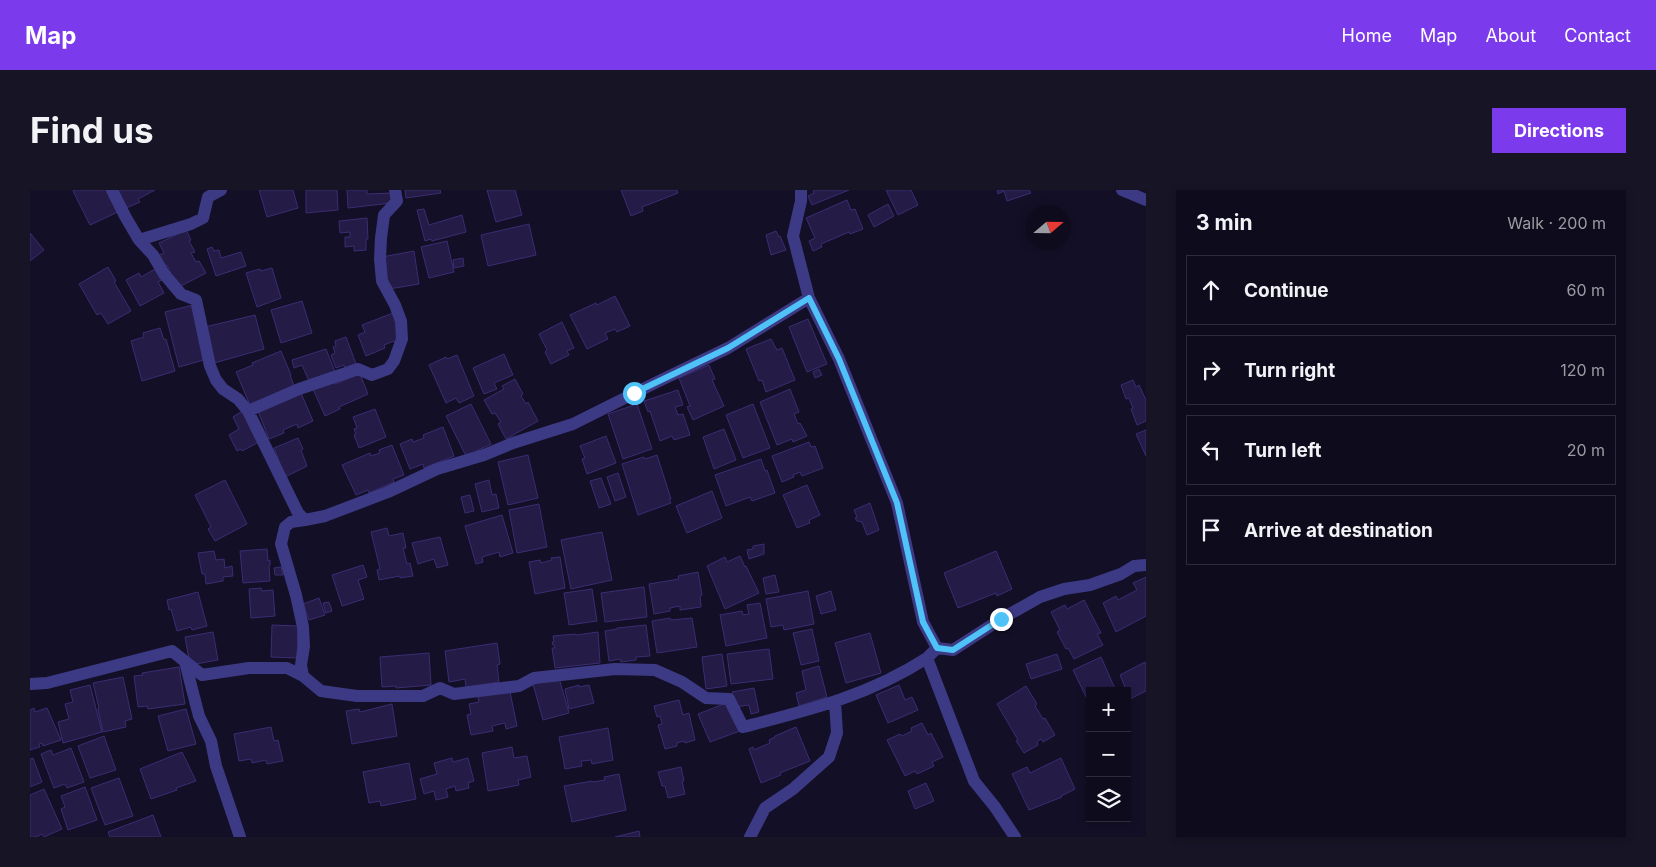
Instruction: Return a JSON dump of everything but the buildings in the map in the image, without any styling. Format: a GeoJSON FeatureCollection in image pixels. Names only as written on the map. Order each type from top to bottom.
{"type":"FeatureCollection","features":[{"type":"Feature","properties":{"kind":"street"},"geometry":{"type":"LineString","coordinates":[[112,190],[139,240],[153,255],[164,274],[180,294],[196,300],[210,366],[216,380],[223,389],[238,399],[248,411],[298,514],[305,520]]}},
{"type":"Feature","properties":{"kind":"street"},"geometry":{"type":"LineString","coordinates":[[139,240],[192,224],[203,218],[208,197],[222,190]]}},
{"type":"Feature","properties":{"kind":"street"},"geometry":{"type":"LineString","coordinates":[[248,411],[299,389],[358,369],[372,375],[388,369],[394,361],[402,339],[401,321],[382,281],[380,238],[384,215],[397,201],[395,190]]}},
{"type":"Feature","properties":{"kind":"street"},"geometry":{"type":"LineString","coordinates":[[801,190],[801,200],[793,236],[809,298],[839,359],[897,503],[923,622],[937,648]]}},
{"type":"Feature","properties":{"kind":"street"},"geometry":{"type":"LineString","coordinates":[[1122,190],[1146,200]]}},
{"type":"Feature","properties":{"kind":"street"},"geometry":{"type":"LineString","coordinates":[[304,676],[301,665],[304,646],[303,627],[281,544],[285,527],[291,522],[324,516],[388,492],[437,469],[484,456],[513,443],[573,424],[728,348],[809,298]]}},
{"type":"Feature","properties":{"kind":"street"},"geometry":{"type":"LineString","coordinates":[[937,648],[953,650],[1001,619],[1040,598],[1064,589],[1090,586],[1121,574],[1134,566],[1146,565]]}},
{"type":"Feature","properties":{"kind":"street"},"geometry":{"type":"LineString","coordinates":[[30,684],[47,682],[172,652],[202,676],[249,668],[287,668],[304,676],[321,691],[357,696],[422,696],[440,688],[454,694],[519,686],[534,678],[615,669],[655,670],[682,682],[706,698],[728,700],[743,727],[808,711],[854,696],[906,672],[927,658],[937,648]]}},
{"type":"Feature","properties":{"kind":"street"},"geometry":{"type":"LineString","coordinates":[[927,658],[974,781],[995,807],[1015,837]]}},
{"type":"Feature","properties":{"kind":"street"},"geometry":{"type":"LineString","coordinates":[[185,662],[199,716],[210,741],[216,766],[240,837]]}},
{"type":"Feature","properties":{"kind":"street"},"geometry":{"type":"LineString","coordinates":[[750,837],[765,808],[793,789],[828,757],[837,733],[835,702]]}},
{"type":"Feature","properties":{"kind":"route"},"geometry":{"type":"LineString","coordinates":[[634,393],[728,348],[809,298],[839,359],[897,503],[923,622],[937,648],[953,650],[1001,619]]}}]}
